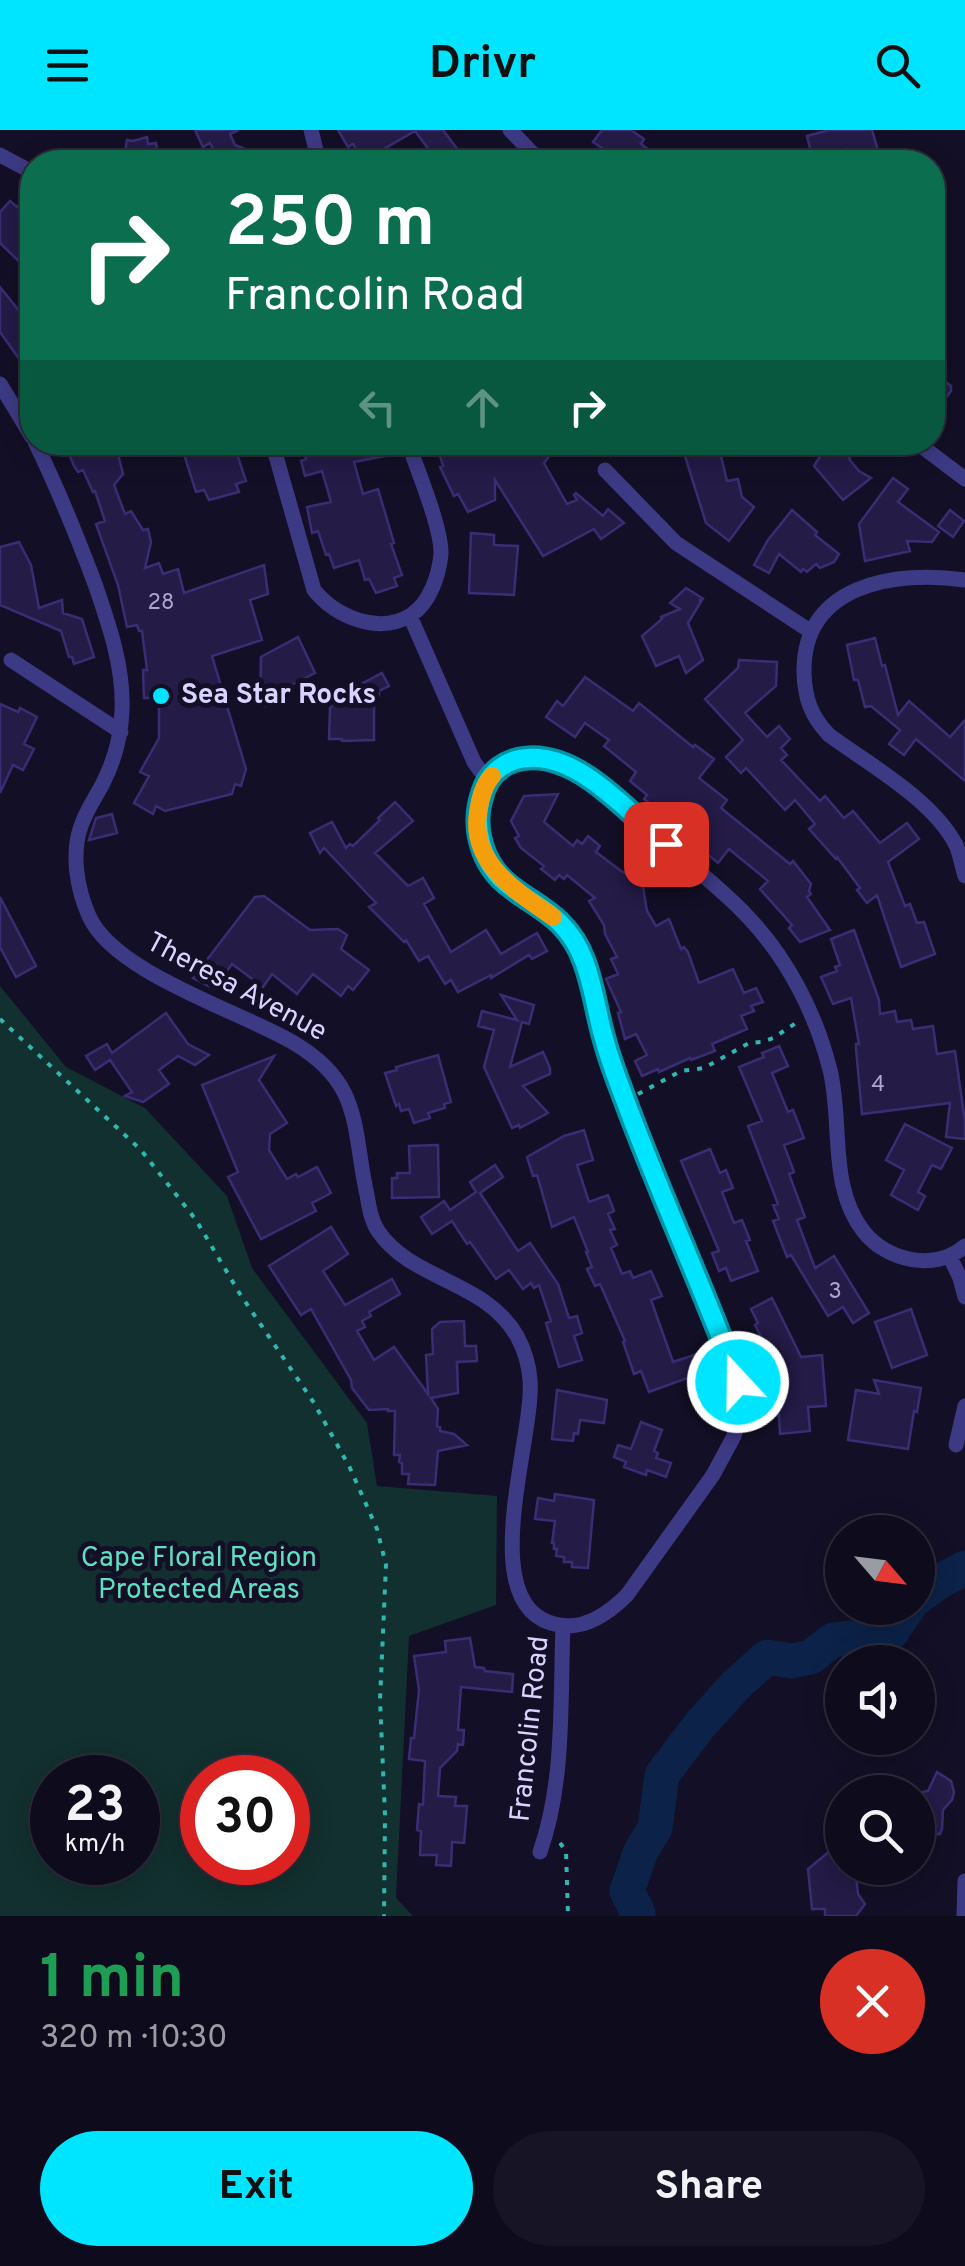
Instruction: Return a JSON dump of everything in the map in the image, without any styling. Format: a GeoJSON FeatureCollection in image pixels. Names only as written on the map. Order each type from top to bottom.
{"type":"FeatureCollection","features":[{"type":"Feature","properties":{"kind":"street"},"geometry":{"type":"LineString","coordinates":[[510,130],[529,150]]}},
{"type":"Feature","properties":{"kind":"street","name":"Theresa Avenue"},"geometry":{"type":"LineString","coordinates":[[0,384],[20,417]]}},
{"type":"Feature","properties":{"kind":"street","name":"Theresa Avenue"},"geometry":{"type":"LineString","coordinates":[[41,455],[81,546],[118,657],[122,682],[120,732],[105,780],[81,826],[76,848],[79,884],[90,918],[116,951],[138,965],[316,1057],[345,1092],[354,1116],[362,1171],[377,1230],[415,1264],[474,1293],[508,1321],[526,1357],[530,1382],[512,1527],[514,1576],[525,1603],[535,1615],[563,1626]]}},
{"type":"Feature","properties":{"kind":"street"},"geometry":{"type":"LineString","coordinates":[[276,455],[314,590],[340,614],[388,622],[410,616],[422,605],[432,590],[441,554],[440,536],[412,455]]}},
{"type":"Feature","properties":{"kind":"street"},"geometry":{"type":"LineString","coordinates":[[933,455],[965,479]]}},
{"type":"Feature","properties":{"kind":"street"},"geometry":{"type":"LineString","coordinates":[[605,470],[676,543],[810,631]]}},
{"type":"Feature","properties":{"kind":"street"},"geometry":{"type":"LineString","coordinates":[[965,580],[915,576],[875,583],[838,599],[810,631],[804,660],[804,689],[811,713],[829,735],[941,822],[958,848],[965,876]]}},
{"type":"Feature","properties":{"kind":"street"},"geometry":{"type":"LineString","coordinates":[[410,616],[474,762],[487,780],[502,766],[520,758],[562,762],[581,773],[748,916],[789,970],[811,1016],[832,1078],[844,1198],[873,1242],[898,1256],[925,1261],[950,1256],[965,1246]]}},
{"type":"Feature","properties":{"kind":"street"},"geometry":{"type":"LineString","coordinates":[[11,660],[120,732]]}},
{"type":"Feature","properties":{"kind":"street","name":"Francolin Road"},"geometry":{"type":"LineString","coordinates":[[487,780],[477,821],[480,842],[489,864],[506,884],[558,921],[584,961],[625,1102],[727,1352],[738,1382],[741,1409],[734,1436],[713,1475],[627,1595],[597,1618],[578,1626],[563,1626],[558,1763],[548,1828],[540,1852]]}},
{"type":"Feature","properties":{"kind":"street"},"geometry":{"type":"LineString","coordinates":[[950,1256],[965,1297]]}},
{"type":"Feature","properties":{"kind":"street"},"geometry":{"type":"LineString","coordinates":[[956,1444],[965,1406]]}},
{"type":"Feature","properties":{"kind":"street"},"geometry":{"type":"LineString","coordinates":[[964,1916],[965,1881]]}},
{"type":"Feature","properties":{"kind":"path"},"geometry":{"type":"LineString","coordinates":[[625,1102],[681,1071],[704,1068],[749,1043],[773,1038],[811,1016]]}},
{"type":"Feature","properties":{"kind":"path"},"geometry":{"type":"LineString","coordinates":[[0,1019],[140,1150],[196,1220],[240,1294],[314,1403],[370,1514],[386,1565],[380,1700],[384,1916]]}},
{"type":"Feature","properties":{"kind":"path"},"geometry":{"type":"LineString","coordinates":[[548,1828],[566,1851],[568,1916]]}},
{"type":"Feature","properties":{"kind":"green space","name":"Cape Floral Region Protected Areas"},"geometry":{"type":"Polygon","coordinates":[[[0,986],[66,1067],[145,1108],[227,1196],[252,1268],[367,1423],[377,1486],[497,1496],[496,1605],[409,1636],[396,1898],[413,1916],[0,1916],[0,986]]]}},
{"type":"Feature","properties":{"kind":"building"},"geometry":{"type":"Polygon","coordinates":[[[195,130],[239,130],[230,134],[235,145],[248,150],[213,150],[210,143],[203,147],[195,130]]]}},
{"type":"Feature","properties":{"kind":"building"},"geometry":{"type":"Polygon","coordinates":[[[338,130],[443,130],[458,150],[429,150],[415,131],[382,150],[356,150],[353,144],[348,147],[338,130]]]}},
{"type":"Feature","properties":{"kind":"building"},"geometry":{"type":"Polygon","coordinates":[[[602,130],[631,130],[644,139],[641,144],[649,150],[605,150],[593,142],[602,130]]]}},
{"type":"Feature","properties":{"kind":"building"},"geometry":{"type":"Polygon","coordinates":[[[829,130],[872,130],[878,150],[810,150],[807,136],[829,130]]]}},
{"type":"Feature","properties":{"kind":"building"},"geometry":{"type":"Polygon","coordinates":[[[147,137],[148,144],[156,143],[157,150],[125,150],[127,140],[147,137]]]}},
{"type":"Feature","properties":{"kind":"building"},"geometry":{"type":"Polygon","coordinates":[[[10,201],[17,207],[20,203],[20,262],[0,243],[0,212],[10,201]]]}},
{"type":"Feature","properties":{"kind":"building"},"geometry":{"type":"Polygon","coordinates":[[[0,287],[20,312],[20,360],[0,332],[0,287]]]}},
{"type":"Feature","properties":{"kind":"building"},"geometry":{"type":"Polygon","coordinates":[[[945,382],[951,386],[945,399],[945,382]]]}},
{"type":"Feature","properties":{"kind":"building"},"geometry":{"type":"Polygon","coordinates":[[[69,455],[118,455],[123,474],[114,485],[125,514],[131,511],[143,530],[148,529],[151,542],[145,568],[159,563],[163,574],[178,569],[184,593],[264,565],[268,594],[250,600],[262,640],[212,656],[246,769],[241,786],[235,784],[232,794],[165,811],[156,806],[153,814],[134,803],[149,776],[140,772],[159,738],[159,698],[144,698],[143,670],[147,670],[142,631],[137,625],[127,627],[118,585],[96,524],[105,521],[95,491],[83,470],[78,472],[69,455]]]}},
{"type":"Feature","properties":{"kind":"building"},"geometry":{"type":"Polygon","coordinates":[[[184,455],[237,455],[246,481],[236,484],[239,492],[209,500],[204,490],[196,492],[184,455]]]}},
{"type":"Feature","properties":{"kind":"building"},"geometry":{"type":"Polygon","coordinates":[[[305,455],[390,455],[354,462],[363,494],[378,489],[402,575],[394,578],[397,586],[376,593],[369,579],[365,580],[359,560],[334,568],[318,531],[312,533],[307,507],[331,502],[322,471],[305,476],[301,461],[306,459],[305,455]]]}},
{"type":"Feature","properties":{"kind":"building"},"geometry":{"type":"Polygon","coordinates":[[[440,455],[550,455],[544,463],[567,504],[577,500],[576,493],[603,516],[608,509],[624,523],[601,539],[594,529],[543,556],[495,480],[495,500],[468,512],[458,494],[454,496],[440,467],[443,466],[440,455]]]}},
{"type":"Feature","properties":{"kind":"building"},"geometry":{"type":"Polygon","coordinates":[[[685,455],[721,455],[727,481],[738,479],[742,497],[754,507],[729,541],[706,523],[685,455]]]}},
{"type":"Feature","properties":{"kind":"building"},"geometry":{"type":"Polygon","coordinates":[[[821,455],[851,455],[849,459],[859,471],[871,478],[843,500],[814,466],[821,455]]]}},
{"type":"Feature","properties":{"kind":"building"},"geometry":{"type":"Polygon","coordinates":[[[893,478],[908,489],[898,502],[939,532],[932,542],[907,541],[910,551],[865,561],[859,524],[893,478]]]}},
{"type":"Feature","properties":{"kind":"building"},"geometry":{"type":"Polygon","coordinates":[[[792,510],[839,554],[834,562],[820,568],[816,564],[801,572],[779,554],[769,573],[754,565],[792,510]]]}},
{"type":"Feature","properties":{"kind":"building"},"geometry":{"type":"Polygon","coordinates":[[[950,510],[964,521],[953,537],[938,526],[950,510]]]}},
{"type":"Feature","properties":{"kind":"building"},"geometry":{"type":"Polygon","coordinates":[[[471,533],[494,535],[494,545],[518,546],[514,595],[469,593],[471,533]]]}},
{"type":"Feature","properties":{"kind":"building"},"geometry":{"type":"Polygon","coordinates":[[[19,542],[31,565],[39,608],[62,600],[63,613],[82,619],[94,657],[74,664],[61,631],[0,605],[0,547],[19,542]]]}},
{"type":"Feature","properties":{"kind":"building"},"geometry":{"type":"Polygon","coordinates":[[[686,588],[702,598],[688,623],[703,660],[686,673],[679,656],[656,666],[642,636],[661,617],[680,609],[670,603],[686,588]]]}},
{"type":"Feature","properties":{"kind":"building"},"geometry":{"type":"Polygon","coordinates":[[[298,637],[315,673],[286,688],[286,706],[260,706],[261,657],[298,637]]]}},
{"type":"Feature","properties":{"kind":"building"},"geometry":{"type":"Polygon","coordinates":[[[875,638],[898,715],[909,701],[950,737],[965,720],[965,781],[916,739],[904,755],[889,744],[900,730],[871,706],[865,707],[858,680],[854,680],[847,645],[875,638]]]}},
{"type":"Feature","properties":{"kind":"building"},"geometry":{"type":"Polygon","coordinates":[[[739,660],[777,662],[776,686],[745,713],[767,737],[779,726],[790,739],[781,748],[787,755],[781,760],[820,801],[825,796],[844,818],[853,811],[880,843],[907,823],[919,839],[888,862],[905,906],[910,904],[917,923],[924,922],[935,954],[901,967],[877,895],[867,903],[837,857],[809,829],[815,824],[795,800],[785,810],[746,768],[741,773],[726,757],[743,740],[705,699],[738,668],[739,660]]]}},
{"type":"Feature","properties":{"kind":"building"},"geometry":{"type":"Polygon","coordinates":[[[382,673],[389,686],[374,696],[374,740],[329,739],[330,708],[340,695],[382,673]]]}},
{"type":"Feature","properties":{"kind":"building"},"geometry":{"type":"Polygon","coordinates":[[[585,677],[633,711],[639,703],[714,759],[699,778],[727,800],[721,808],[790,864],[793,861],[811,884],[807,897],[830,930],[800,942],[789,928],[792,925],[760,889],[768,881],[729,849],[718,863],[699,847],[705,838],[678,817],[674,823],[644,799],[647,795],[630,781],[636,772],[604,746],[609,740],[585,723],[575,737],[546,717],[557,701],[563,706],[585,677]]]}},
{"type":"Feature","properties":{"kind":"building"},"geometry":{"type":"Polygon","coordinates":[[[0,704],[37,717],[24,744],[34,749],[23,770],[13,765],[0,793],[0,704]]]}},
{"type":"Feature","properties":{"kind":"building"},"geometry":{"type":"Polygon","coordinates":[[[558,794],[544,822],[573,846],[577,840],[582,844],[588,836],[600,846],[596,852],[643,887],[647,911],[656,926],[669,919],[681,949],[684,947],[688,952],[699,983],[733,969],[744,993],[756,988],[763,1002],[751,1006],[754,1011],[741,1016],[747,1029],[712,1044],[715,1051],[642,1076],[635,1061],[647,1055],[636,1034],[625,1039],[618,1013],[621,1012],[606,979],[618,974],[611,959],[617,957],[589,901],[595,898],[567,875],[564,879],[559,875],[555,880],[515,838],[519,836],[511,821],[524,796],[558,794]]]}},
{"type":"Feature","properties":{"kind":"building"},"geometry":{"type":"Polygon","coordinates":[[[395,802],[413,821],[375,853],[408,886],[423,878],[434,898],[424,904],[451,952],[486,930],[501,954],[537,933],[547,951],[532,959],[529,955],[458,992],[451,980],[445,984],[428,956],[419,961],[406,940],[369,907],[376,903],[324,848],[320,853],[310,833],[332,822],[346,848],[353,846],[395,802]]]}},
{"type":"Feature","properties":{"kind":"building"},"geometry":{"type":"Polygon","coordinates":[[[112,814],[117,833],[89,840],[96,818],[112,814]]]}},
{"type":"Feature","properties":{"kind":"building"},"geometry":{"type":"Polygon","coordinates":[[[264,896],[310,930],[338,929],[347,935],[341,949],[369,970],[353,990],[348,986],[341,996],[313,974],[297,994],[272,974],[263,987],[232,964],[214,989],[193,978],[255,897],[264,896]]]}},
{"type":"Feature","properties":{"kind":"building"},"geometry":{"type":"Polygon","coordinates":[[[0,897],[36,966],[16,977],[0,947],[0,897]]]}},
{"type":"Feature","properties":{"kind":"building"},"geometry":{"type":"Polygon","coordinates":[[[854,930],[879,1000],[880,1014],[895,1011],[897,1022],[911,1020],[913,1029],[933,1026],[937,1054],[955,1051],[965,1139],[946,1137],[950,1103],[862,1114],[856,1049],[859,1044],[851,998],[833,1004],[821,977],[837,971],[835,967],[840,965],[831,939],[854,930]]]}},
{"type":"Feature","properties":{"kind":"building"},"geometry":{"type":"Polygon","coordinates":[[[501,995],[534,1005],[529,1024],[522,1022],[510,1067],[543,1052],[550,1068],[550,1074],[523,1086],[548,1113],[520,1128],[512,1128],[484,1067],[494,1030],[478,1026],[482,1011],[517,1020],[501,995]]]}},
{"type":"Feature","properties":{"kind":"building"},"geometry":{"type":"Polygon","coordinates":[[[166,1013],[188,1044],[209,1055],[195,1065],[178,1056],[159,1070],[169,1084],[143,1102],[125,1096],[132,1092],[110,1060],[95,1070],[86,1056],[107,1044],[112,1053],[166,1013]]]}},
{"type":"Feature","properties":{"kind":"building"},"geometry":{"type":"Polygon","coordinates":[[[779,1046],[788,1066],[772,1073],[804,1138],[784,1145],[794,1172],[789,1174],[805,1217],[797,1220],[815,1268],[834,1256],[869,1313],[853,1323],[843,1307],[828,1316],[791,1255],[787,1257],[773,1221],[779,1219],[773,1205],[778,1204],[748,1126],[762,1121],[739,1067],[779,1046]]]}},
{"type":"Feature","properties":{"kind":"building"},"geometry":{"type":"Polygon","coordinates":[[[438,1055],[451,1102],[428,1113],[430,1118],[414,1123],[409,1109],[401,1111],[399,1104],[396,1106],[385,1073],[438,1055]]]}},
{"type":"Feature","properties":{"kind":"building"},"geometry":{"type":"Polygon","coordinates":[[[274,1056],[259,1080],[287,1123],[270,1134],[269,1150],[287,1179],[317,1167],[331,1193],[312,1203],[316,1211],[261,1239],[228,1177],[238,1172],[202,1085],[274,1056]]]}},
{"type":"Feature","properties":{"kind":"building"},"geometry":{"type":"Polygon","coordinates":[[[905,1124],[952,1148],[941,1169],[932,1165],[918,1192],[925,1196],[918,1210],[891,1195],[904,1170],[886,1160],[905,1124]]]}},
{"type":"Feature","properties":{"kind":"building"},"geometry":{"type":"Polygon","coordinates":[[[584,1130],[593,1160],[577,1165],[589,1202],[608,1195],[614,1211],[608,1214],[615,1229],[610,1230],[617,1245],[611,1248],[622,1274],[630,1271],[633,1278],[651,1271],[662,1296],[651,1300],[673,1362],[700,1353],[707,1371],[649,1392],[641,1371],[634,1374],[625,1341],[600,1284],[595,1286],[587,1269],[592,1267],[574,1217],[552,1227],[537,1175],[533,1176],[527,1157],[564,1136],[584,1130]]]}},
{"type":"Feature","properties":{"kind":"building"},"geometry":{"type":"Polygon","coordinates":[[[438,1145],[439,1197],[392,1198],[392,1178],[397,1178],[397,1173],[410,1173],[409,1146],[438,1145]]]}},
{"type":"Feature","properties":{"kind":"building"},"geometry":{"type":"Polygon","coordinates":[[[710,1149],[720,1173],[726,1170],[733,1188],[722,1192],[734,1223],[742,1220],[758,1271],[731,1281],[726,1268],[719,1271],[712,1253],[719,1251],[681,1161],[710,1149]]]}},
{"type":"Feature","properties":{"kind":"building"},"geometry":{"type":"Polygon","coordinates":[[[495,1165],[503,1177],[480,1193],[518,1251],[530,1243],[558,1284],[569,1318],[577,1316],[582,1333],[574,1336],[582,1360],[559,1367],[546,1323],[551,1321],[539,1285],[534,1288],[531,1283],[523,1289],[509,1270],[496,1279],[452,1221],[432,1234],[421,1217],[444,1201],[450,1210],[476,1192],[470,1182],[495,1165]]]}},
{"type":"Feature","properties":{"kind":"building"},"geometry":{"type":"Polygon","coordinates":[[[331,1227],[348,1254],[323,1271],[345,1305],[392,1279],[400,1294],[369,1312],[371,1316],[362,1321],[365,1327],[357,1331],[374,1360],[394,1347],[428,1394],[426,1355],[433,1354],[432,1329],[440,1322],[464,1321],[465,1346],[476,1346],[477,1361],[457,1362],[458,1393],[431,1398],[438,1409],[440,1431],[454,1434],[467,1445],[438,1451],[435,1485],[408,1484],[409,1474],[402,1474],[400,1455],[394,1455],[395,1411],[369,1410],[352,1388],[311,1309],[301,1315],[269,1266],[331,1227]]]}},
{"type":"Feature","properties":{"kind":"building"},"geometry":{"type":"Polygon","coordinates":[[[772,1298],[801,1357],[822,1355],[826,1406],[808,1407],[810,1431],[780,1434],[779,1415],[767,1416],[763,1367],[776,1366],[751,1309],[772,1298]]]}},
{"type":"Feature","properties":{"kind":"building"},"geometry":{"type":"Polygon","coordinates":[[[911,1309],[927,1355],[892,1368],[875,1322],[911,1309]]]}},
{"type":"Feature","properties":{"kind":"building"},"geometry":{"type":"Polygon","coordinates":[[[874,1380],[921,1388],[908,1449],[848,1440],[856,1390],[879,1394],[874,1380]]]}},
{"type":"Feature","properties":{"kind":"building"},"geometry":{"type":"Polygon","coordinates":[[[557,1390],[607,1400],[604,1423],[580,1420],[573,1441],[552,1439],[557,1390]]]}},
{"type":"Feature","properties":{"kind":"building"},"geometry":{"type":"Polygon","coordinates":[[[641,1422],[662,1430],[654,1451],[658,1453],[656,1458],[671,1463],[666,1477],[624,1467],[626,1462],[614,1457],[618,1445],[631,1449],[641,1422]]]}},
{"type":"Feature","properties":{"kind":"building"},"geometry":{"type":"Polygon","coordinates":[[[555,1494],[594,1500],[588,1568],[572,1567],[572,1562],[556,1556],[557,1549],[552,1543],[555,1521],[535,1519],[538,1498],[554,1501],[555,1494]]]}},
{"type":"Feature","properties":{"kind":"building"},"geometry":{"type":"Polygon","coordinates":[[[470,1638],[475,1667],[513,1674],[512,1692],[461,1687],[458,1730],[464,1730],[463,1745],[458,1744],[457,1751],[440,1768],[438,1796],[456,1797],[455,1806],[467,1806],[464,1843],[452,1842],[451,1866],[436,1865],[437,1855],[420,1855],[421,1831],[417,1830],[419,1804],[423,1805],[425,1761],[409,1759],[419,1690],[414,1656],[446,1652],[445,1641],[470,1638]]]}},
{"type":"Feature","properties":{"kind":"building"},"geometry":{"type":"Polygon","coordinates":[[[937,1772],[951,1781],[954,1792],[943,1810],[940,1834],[935,1834],[937,1772]]]}},
{"type":"Feature","properties":{"kind":"building"},"geometry":{"type":"Polygon","coordinates":[[[825,1855],[825,1885],[857,1885],[865,1904],[856,1916],[825,1916],[825,1909],[812,1909],[808,1869],[825,1855]]]}},
{"type":"Feature","properties":{"kind":"waterway"},"geometry":{"type":"LineString","coordinates":[[935,1585],[965,1568]]}},
{"type":"Feature","properties":{"kind":"waterway"},"geometry":{"type":"LineString","coordinates":[[636,1916],[627,1891],[641,1851],[655,1828],[662,1775],[699,1726],[767,1657],[792,1661],[811,1657],[833,1640],[890,1634],[896,1625]]}},
{"type":"Feature","properties":{"kind":"slow traffic"},"geometry":{"type":"LineString","coordinates":[[492,776],[480,799],[477,821],[489,864],[506,884],[553,917]]}},
{"type":"Feature","properties":{"kind":"place","name":"Sea Star Rocks"},"geometry":{"type":"Point","coordinates":[161,696]}},
{"type":"Feature","properties":{"kind":"route"},"geometry":{"type":"LineString","coordinates":[[666,844],[605,791],[562,762],[520,758],[502,766],[487,780],[480,799],[477,821],[489,864],[506,884],[558,921],[584,961],[625,1102],[738,1382]]}}]}
